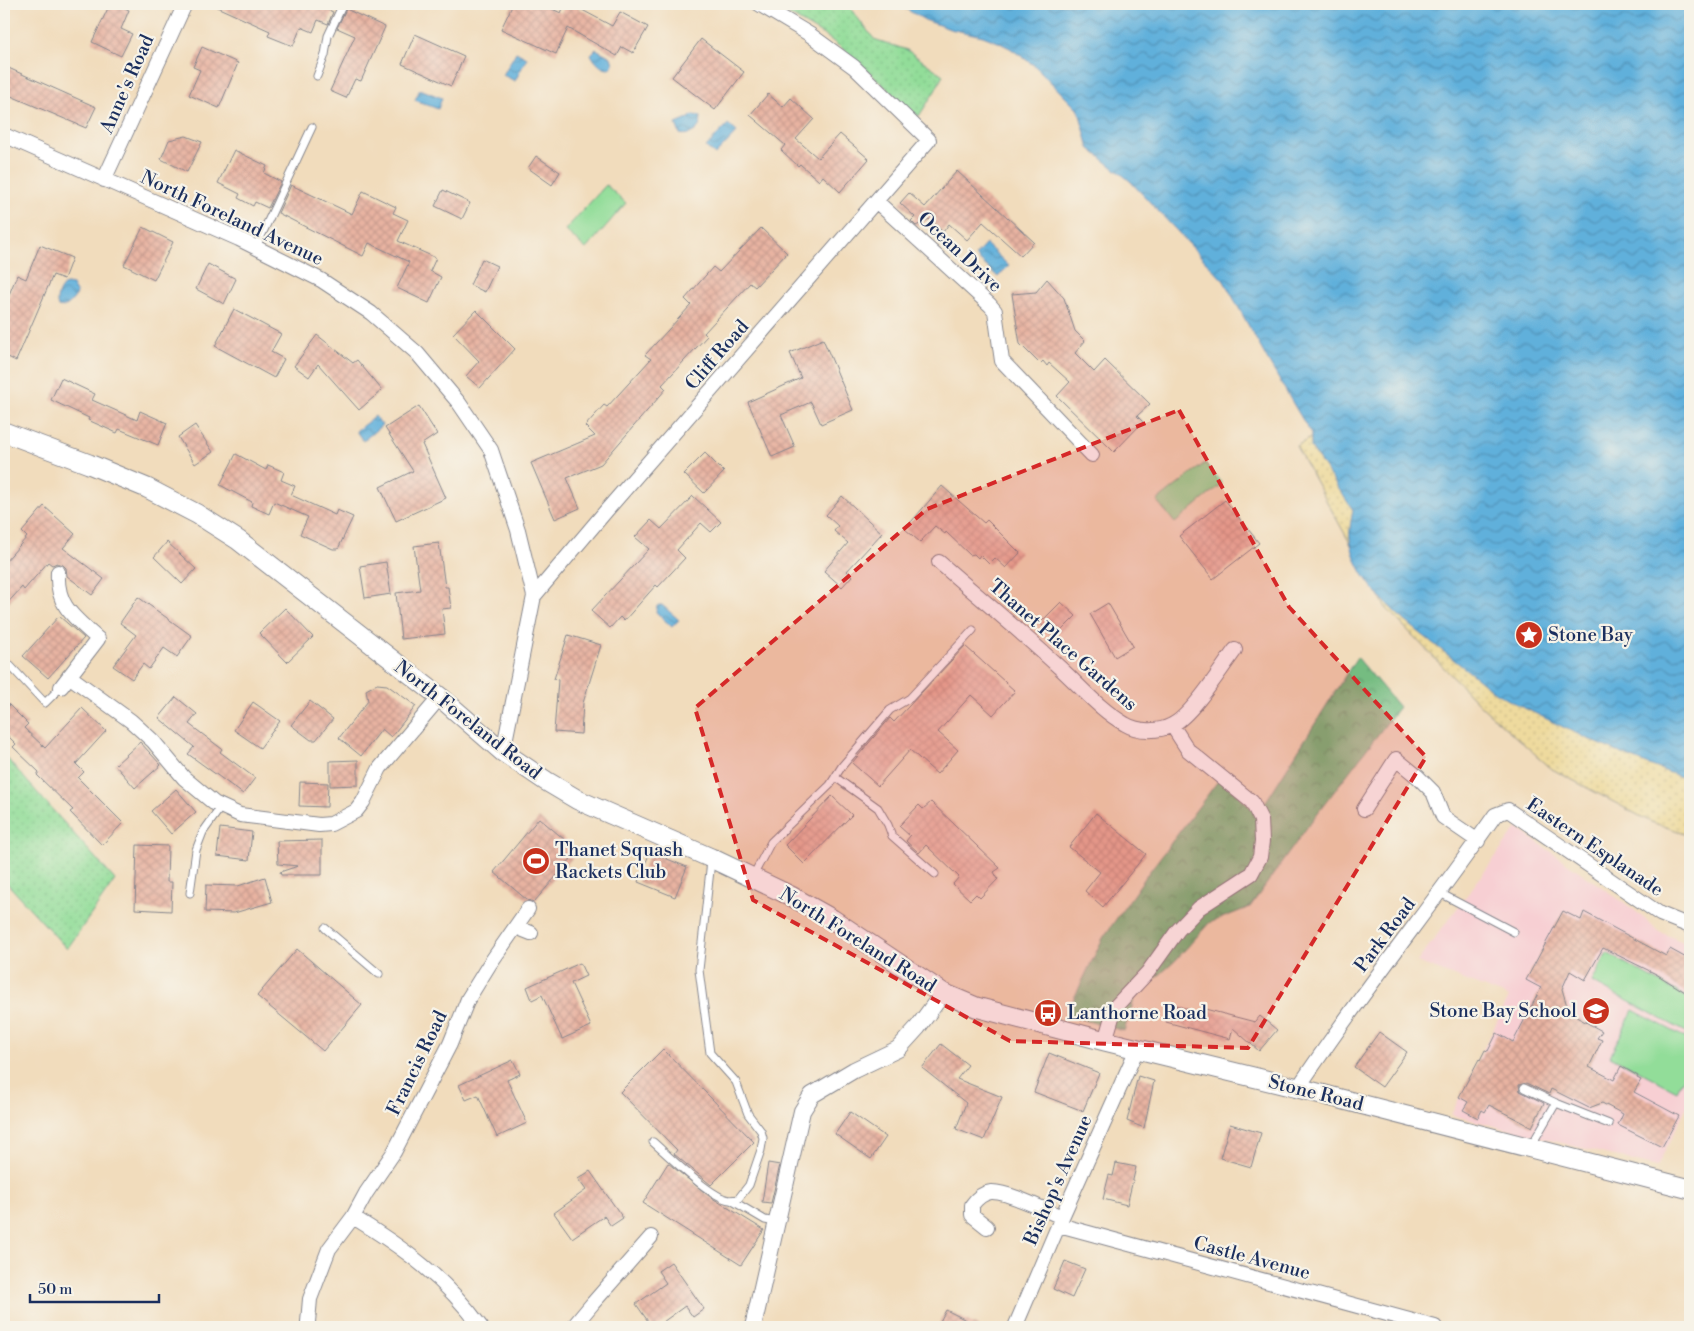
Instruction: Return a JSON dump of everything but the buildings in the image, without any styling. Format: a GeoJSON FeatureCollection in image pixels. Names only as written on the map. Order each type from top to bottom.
{"type":"FeatureCollection","features":[{"type":"Feature","properties":{"kind":"main road","name":"North Foreland Road"},"geometry":{"type":"LineString","coordinates":[[4,432],[147,488],[205,519],[238,540],[440,696],[503,752],[546,781],[578,800],[711,858],[791,896],[832,919],[943,993]]}},
{"type":"Feature","properties":{"kind":"main road","name":"Stone Road"},"geometry":{"type":"LineString","coordinates":[[943,993],[976,1007],[1105,1041],[1298,1088],[1690,1189]]}},
{"type":"Feature","properties":{"kind":"street","name":"Anne's Road"},"geometry":{"type":"LineString","coordinates":[[104,180],[185,4]]}},
{"type":"Feature","properties":{"kind":"street","name":"Cliff Road"},"geometry":{"type":"LineString","coordinates":[[534,596],[929,140],[854,67],[809,34],[759,4]]}},
{"type":"Feature","properties":{"kind":"street","name":"North Foreland Avenue"},"geometry":{"type":"LineString","coordinates":[[4,135],[256,247],[321,280],[371,312],[417,354],[459,403],[491,450],[518,530],[534,596],[503,752]]}},
{"type":"Feature","properties":{"kind":"street","name":"Ocean Drive"},"geometry":{"type":"LineString","coordinates":[[876,201],[990,305],[995,311],[1002,361],[1092,455]]}},
{"type":"Feature","properties":{"kind":"street","name":"Thanet Place Gardens"},"geometry":{"type":"LineString","coordinates":[[939,562],[1126,726],[1141,730],[1155,730],[1172,725],[1188,713],[1235,650]]}},
{"type":"Feature","properties":{"kind":"street"},"geometry":{"type":"LineString","coordinates":[[58,572],[57,586],[61,601],[73,616],[98,639],[65,682],[131,721],[153,741],[184,778],[221,807],[240,815],[319,826],[343,819],[356,811],[363,802],[380,768],[440,696]]}},
{"type":"Feature","properties":{"kind":"street"},"geometry":{"type":"LineString","coordinates":[[1105,1041],[1115,1007],[1148,972],[1178,930],[1199,908],[1250,874],[1260,857],[1262,841],[1261,820],[1252,802],[1188,750],[1172,725]]}},
{"type":"Feature","properties":{"kind":"street"},"geometry":{"type":"LineString","coordinates":[[1364,809],[1396,759],[1433,792],[1443,817],[1478,841]]}},
{"type":"Feature","properties":{"kind":"street","name":"Park Road"},"geometry":{"type":"LineString","coordinates":[[1298,1088],[1328,1043],[1440,893],[1495,815],[1508,810]]}},
{"type":"Feature","properties":{"kind":"street","name":"Eastern Esplanade"},"geometry":{"type":"LineString","coordinates":[[1508,810],[1660,914],[1690,926]]}},
{"type":"Feature","properties":{"kind":"street","name":"Francis Road"},"geometry":{"type":"LineString","coordinates":[[308,1322],[305,1297],[329,1249],[353,1217],[406,1131],[450,1044],[468,999],[528,909]]}},
{"type":"Feature","properties":{"kind":"street"},"geometry":{"type":"LineString","coordinates":[[516,928],[531,934]]}},
{"type":"Feature","properties":{"kind":"street"},"geometry":{"type":"LineString","coordinates":[[753,1327],[802,1111],[812,1095],[854,1070],[898,1049],[943,993]]}},
{"type":"Feature","properties":{"kind":"street","name":"Bishop's Avenue"},"geometry":{"type":"LineString","coordinates":[[1018,1326],[1060,1221],[1138,1049]]}},
{"type":"Feature","properties":{"kind":"street","name":"Castle Avenue"},"geometry":{"type":"LineString","coordinates":[[987,1227],[972,1215],[972,1205],[980,1195],[990,1192],[1001,1192],[1060,1221],[1435,1327]]}},
{"type":"Feature","properties":{"kind":"street"},"geometry":{"type":"LineString","coordinates":[[353,1217],[392,1241],[431,1271],[468,1310],[481,1327]]}},
{"type":"Feature","properties":{"kind":"street"},"geometry":{"type":"LineString","coordinates":[[574,1327],[651,1237]]}},
{"type":"Feature","properties":{"kind":"lane"},"geometry":{"type":"LineString","coordinates":[[317,76],[325,55],[328,36],[343,4]]}},
{"type":"Feature","properties":{"kind":"lane"},"geometry":{"type":"LineString","coordinates":[[256,247],[312,128]]}},
{"type":"Feature","properties":{"kind":"lane"},"geometry":{"type":"LineString","coordinates":[[753,877],[771,842],[830,785],[842,766],[890,710],[910,698],[972,630]]}},
{"type":"Feature","properties":{"kind":"lane"},"geometry":{"type":"LineString","coordinates":[[4,658],[45,703],[65,682]]}},
{"type":"Feature","properties":{"kind":"lane"},"geometry":{"type":"LineString","coordinates":[[835,777],[878,808],[892,836],[935,874]]}},
{"type":"Feature","properties":{"kind":"lane"},"geometry":{"type":"LineString","coordinates":[[190,893],[196,850],[203,832],[221,807]]}},
{"type":"Feature","properties":{"kind":"lane"},"geometry":{"type":"LineString","coordinates":[[711,858],[699,970],[710,1053],[736,1082],[748,1114],[761,1131],[763,1138],[761,1150],[749,1185],[738,1199],[730,1200]]}},
{"type":"Feature","properties":{"kind":"lane"},"geometry":{"type":"LineString","coordinates":[[1440,893],[1514,932]]}},
{"type":"Feature","properties":{"kind":"lane"},"geometry":{"type":"LineString","coordinates":[[325,928],[379,974]]}},
{"type":"Feature","properties":{"kind":"lane"},"geometry":{"type":"LineString","coordinates":[[1524,1088],[1609,1124]]}},
{"type":"Feature","properties":{"kind":"lane"},"geometry":{"type":"LineString","coordinates":[[1530,1149],[1556,1103]]}},
{"type":"Feature","properties":{"kind":"lane"},"geometry":{"type":"LineString","coordinates":[[653,1142],[716,1194],[766,1220],[777,1222]]}},
{"type":"Feature","properties":{"kind":"highlighted area"},"geometry":{"type":"Polygon","coordinates":[[[1179,410],[1289,607],[1426,757],[1248,1048],[1010,1041],[753,900],[695,708],[927,509],[1179,410]]]}},
{"type":"Feature","properties":{"kind":"shaded area","name":"Stone Bay School"},"geometry":{"type":"Polygon","coordinates":[[[1517,828],[1633,909],[1660,932],[1690,945],[1690,1100],[1657,1167],[1451,1115],[1509,997],[1417,962],[1517,828]]]}},
{"type":"Feature","properties":{"kind":"green space"},"geometry":{"type":"Polygon","coordinates":[[[771,4],[847,4],[874,39],[907,50],[943,75],[919,116],[907,110],[895,96],[847,52],[827,37],[771,4]]]}},
{"type":"Feature","properties":{"kind":"green space"},"geometry":{"type":"Polygon","coordinates":[[[606,185],[626,203],[586,249],[565,230],[606,185]]]}},
{"type":"Feature","properties":{"kind":"green space"},"geometry":{"type":"Polygon","coordinates":[[[1205,463],[1222,484],[1175,523],[1157,501],[1205,463]]]}},
{"type":"Feature","properties":{"kind":"green space"},"geometry":{"type":"Polygon","coordinates":[[[1357,657],[1399,707],[1313,819],[1250,907],[1209,923],[1175,961],[1135,997],[1124,1031],[1066,1015],[1103,938],[1149,872],[1221,777],[1252,809],[1265,803],[1357,657]]]}},
{"type":"Feature","properties":{"kind":"green space"},"geometry":{"type":"Polygon","coordinates":[[[4,755],[115,880],[67,949],[4,880],[4,755]]]}},
{"type":"Feature","properties":{"kind":"green space"},"geometry":{"type":"Polygon","coordinates":[[[1607,953],[1690,999],[1690,1034],[1592,982],[1607,953]]]}},
{"type":"Feature","properties":{"kind":"green space"},"geometry":{"type":"Polygon","coordinates":[[[1633,1010],[1690,1040],[1690,1051],[1685,1062],[1690,1065],[1677,1091],[1610,1056],[1633,1010]]]}},
{"type":"Feature","properties":{"kind":"sand","name":"Stone Bay"},"geometry":{"type":"Polygon","coordinates":[[[1316,435],[1690,663],[1690,835],[1651,822],[1552,769],[1482,707],[1386,608],[1296,446],[1316,435]]]}},
{"type":"Feature","properties":{"kind":"water"},"geometry":{"type":"Polygon","coordinates":[[[897,4],[1690,4],[1690,780],[1605,746],[1496,693],[1398,615],[1374,590],[1356,561],[1350,536],[1353,510],[1311,448],[1311,434],[1224,281],[1130,181],[1089,148],[1079,111],[1035,66],[998,42],[925,20],[897,4]]]}},
{"type":"Feature","properties":{"kind":"water"},"geometry":{"type":"Polygon","coordinates":[[[596,49],[611,57],[613,64],[609,69],[598,64],[594,59],[591,54],[596,49]]]}},
{"type":"Feature","properties":{"kind":"water"},"geometry":{"type":"Polygon","coordinates":[[[516,52],[527,58],[515,81],[503,75],[516,52]]]}},
{"type":"Feature","properties":{"kind":"water"},"geometry":{"type":"Polygon","coordinates":[[[420,89],[442,98],[438,109],[415,100],[420,89]]]}},
{"type":"Feature","properties":{"kind":"water"},"geometry":{"type":"Polygon","coordinates":[[[692,115],[700,116],[701,120],[698,128],[692,133],[680,134],[676,124],[688,119],[692,115]]]}},
{"type":"Feature","properties":{"kind":"water"},"geometry":{"type":"Polygon","coordinates":[[[728,124],[737,132],[715,155],[706,147],[728,124]]]}},
{"type":"Feature","properties":{"kind":"water"},"geometry":{"type":"Polygon","coordinates":[[[986,244],[1009,266],[998,277],[975,256],[986,244]]]}},
{"type":"Feature","properties":{"kind":"water"},"geometry":{"type":"Polygon","coordinates":[[[66,284],[72,285],[77,294],[71,302],[61,308],[58,307],[58,294],[66,284]]]}},
{"type":"Feature","properties":{"kind":"water"},"geometry":{"type":"Polygon","coordinates":[[[375,416],[382,425],[363,441],[356,431],[375,416]]]}},
{"type":"Feature","properties":{"kind":"water"},"geometry":{"type":"Polygon","coordinates":[[[659,605],[662,605],[679,620],[672,627],[656,612],[659,605]]]}},
{"type":"Feature","properties":{"kind":"place","name":"Stone Bay"},"geometry":{"type":"Point","coordinates":[1529,635]}},
{"type":"Feature","properties":{"kind":"place","name":"Thanet Squash Rackets Club"},"geometry":{"type":"Point","coordinates":[536,861]}},
{"type":"Feature","properties":{"kind":"place","name":"Stone Bay School"},"geometry":{"type":"Point","coordinates":[1596,1011]}},
{"type":"Feature","properties":{"kind":"place","name":"Lanthorne Road"},"geometry":{"type":"Point","coordinates":[1048,1013]}}]}
